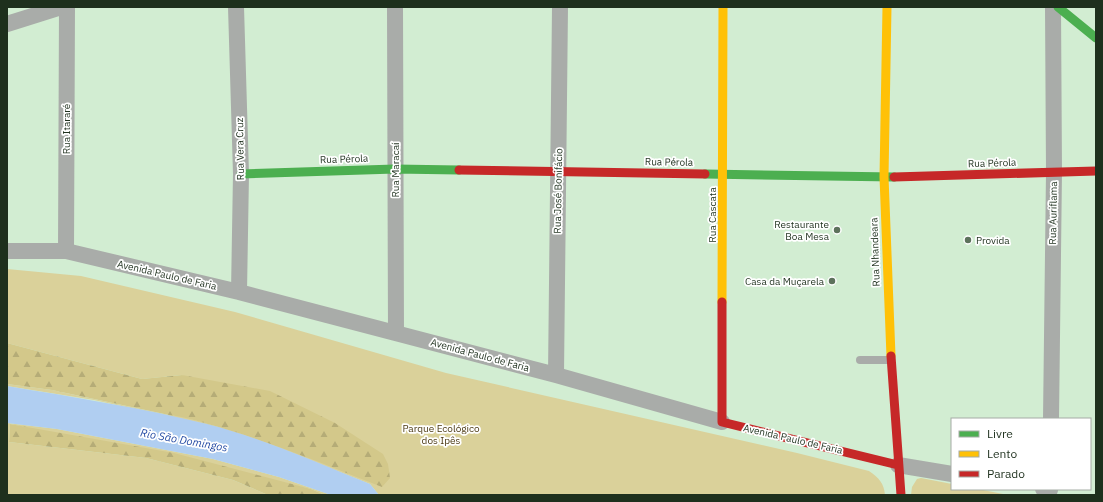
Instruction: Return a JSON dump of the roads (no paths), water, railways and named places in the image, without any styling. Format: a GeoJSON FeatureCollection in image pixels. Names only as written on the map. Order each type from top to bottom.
{"type":"FeatureCollection","features":[{"type":"Feature","properties":{"kind":"street"},"geometry":{"type":"LineString","coordinates":[[7,24],[60,7]]}},
{"type":"Feature","properties":{"kind":"street","name":"Rua Itararé"},"geometry":{"type":"LineString","coordinates":[[66,251],[67,7]]}},
{"type":"Feature","properties":{"kind":"street","name":"Rua Vera Cruz"},"geometry":{"type":"LineString","coordinates":[[236,7],[241,174],[239,292]]}},
{"type":"Feature","properties":{"kind":"street","name":"Rua Maracaí"},"geometry":{"type":"LineString","coordinates":[[395,7],[396,333]]}},
{"type":"Feature","properties":{"kind":"street","name":"Rua José Bonifácio"},"geometry":{"type":"LineString","coordinates":[[556,375],[560,7]]}},
{"type":"Feature","properties":{"kind":"street","name":"Rua Cascata"},"geometry":{"type":"LineString","coordinates":[[722,422],[724,173],[723,7]]}},
{"type":"Feature","properties":{"kind":"street","name":"Rua Nhandeara"},"geometry":{"type":"LineString","coordinates":[[887,7],[884,177],[891,360],[901,495]]}},
{"type":"Feature","properties":{"kind":"street","name":"Rua Auriflama"},"geometry":{"type":"LineString","coordinates":[[1051,418],[1054,172],[1053,7]]}},
{"type":"Feature","properties":{"kind":"street"},"geometry":{"type":"LineString","coordinates":[[1058,7],[1096,38]]}},
{"type":"Feature","properties":{"kind":"street","name":"Rua Pérola"},"geometry":{"type":"LineString","coordinates":[[241,174],[395,168],[884,177],[1096,171]]}},
{"type":"Feature","properties":{"kind":"street","name":"Avenida Paulo de Faria"},"geometry":{"type":"LineString","coordinates":[[7,251],[66,251],[239,292],[556,375],[722,422],[898,464],[951,474]]}},
{"type":"Feature","properties":{"kind":"lane"},"geometry":{"type":"LineString","coordinates":[[860,360],[891,360]]}},
{"type":"Feature","properties":{"kind":"water","name":"Rio São Domingos"},"geometry":{"type":"Polygon","coordinates":[[[7,386],[132,408],[182,418],[228,430],[290,451],[370,484],[379,495],[331,495],[279,477],[213,459],[57,429],[7,423],[7,386]]]}},
{"type":"Feature","properties":{"kind":"place","name":"Restaurante Boa Mesa"},"geometry":{"type":"Point","coordinates":[837,230]}},
{"type":"Feature","properties":{"kind":"place","name":"Provida"},"geometry":{"type":"Point","coordinates":[968,240]}},
{"type":"Feature","properties":{"kind":"place","name":"Casa da Muçarela"},"geometry":{"type":"Point","coordinates":[832,281]}},
{"type":"Feature","properties":{"kind":"park label","name":"Parque Ecológico dos Ipês"},"geometry":{"type":"Point","coordinates":[441,434]}}]}
